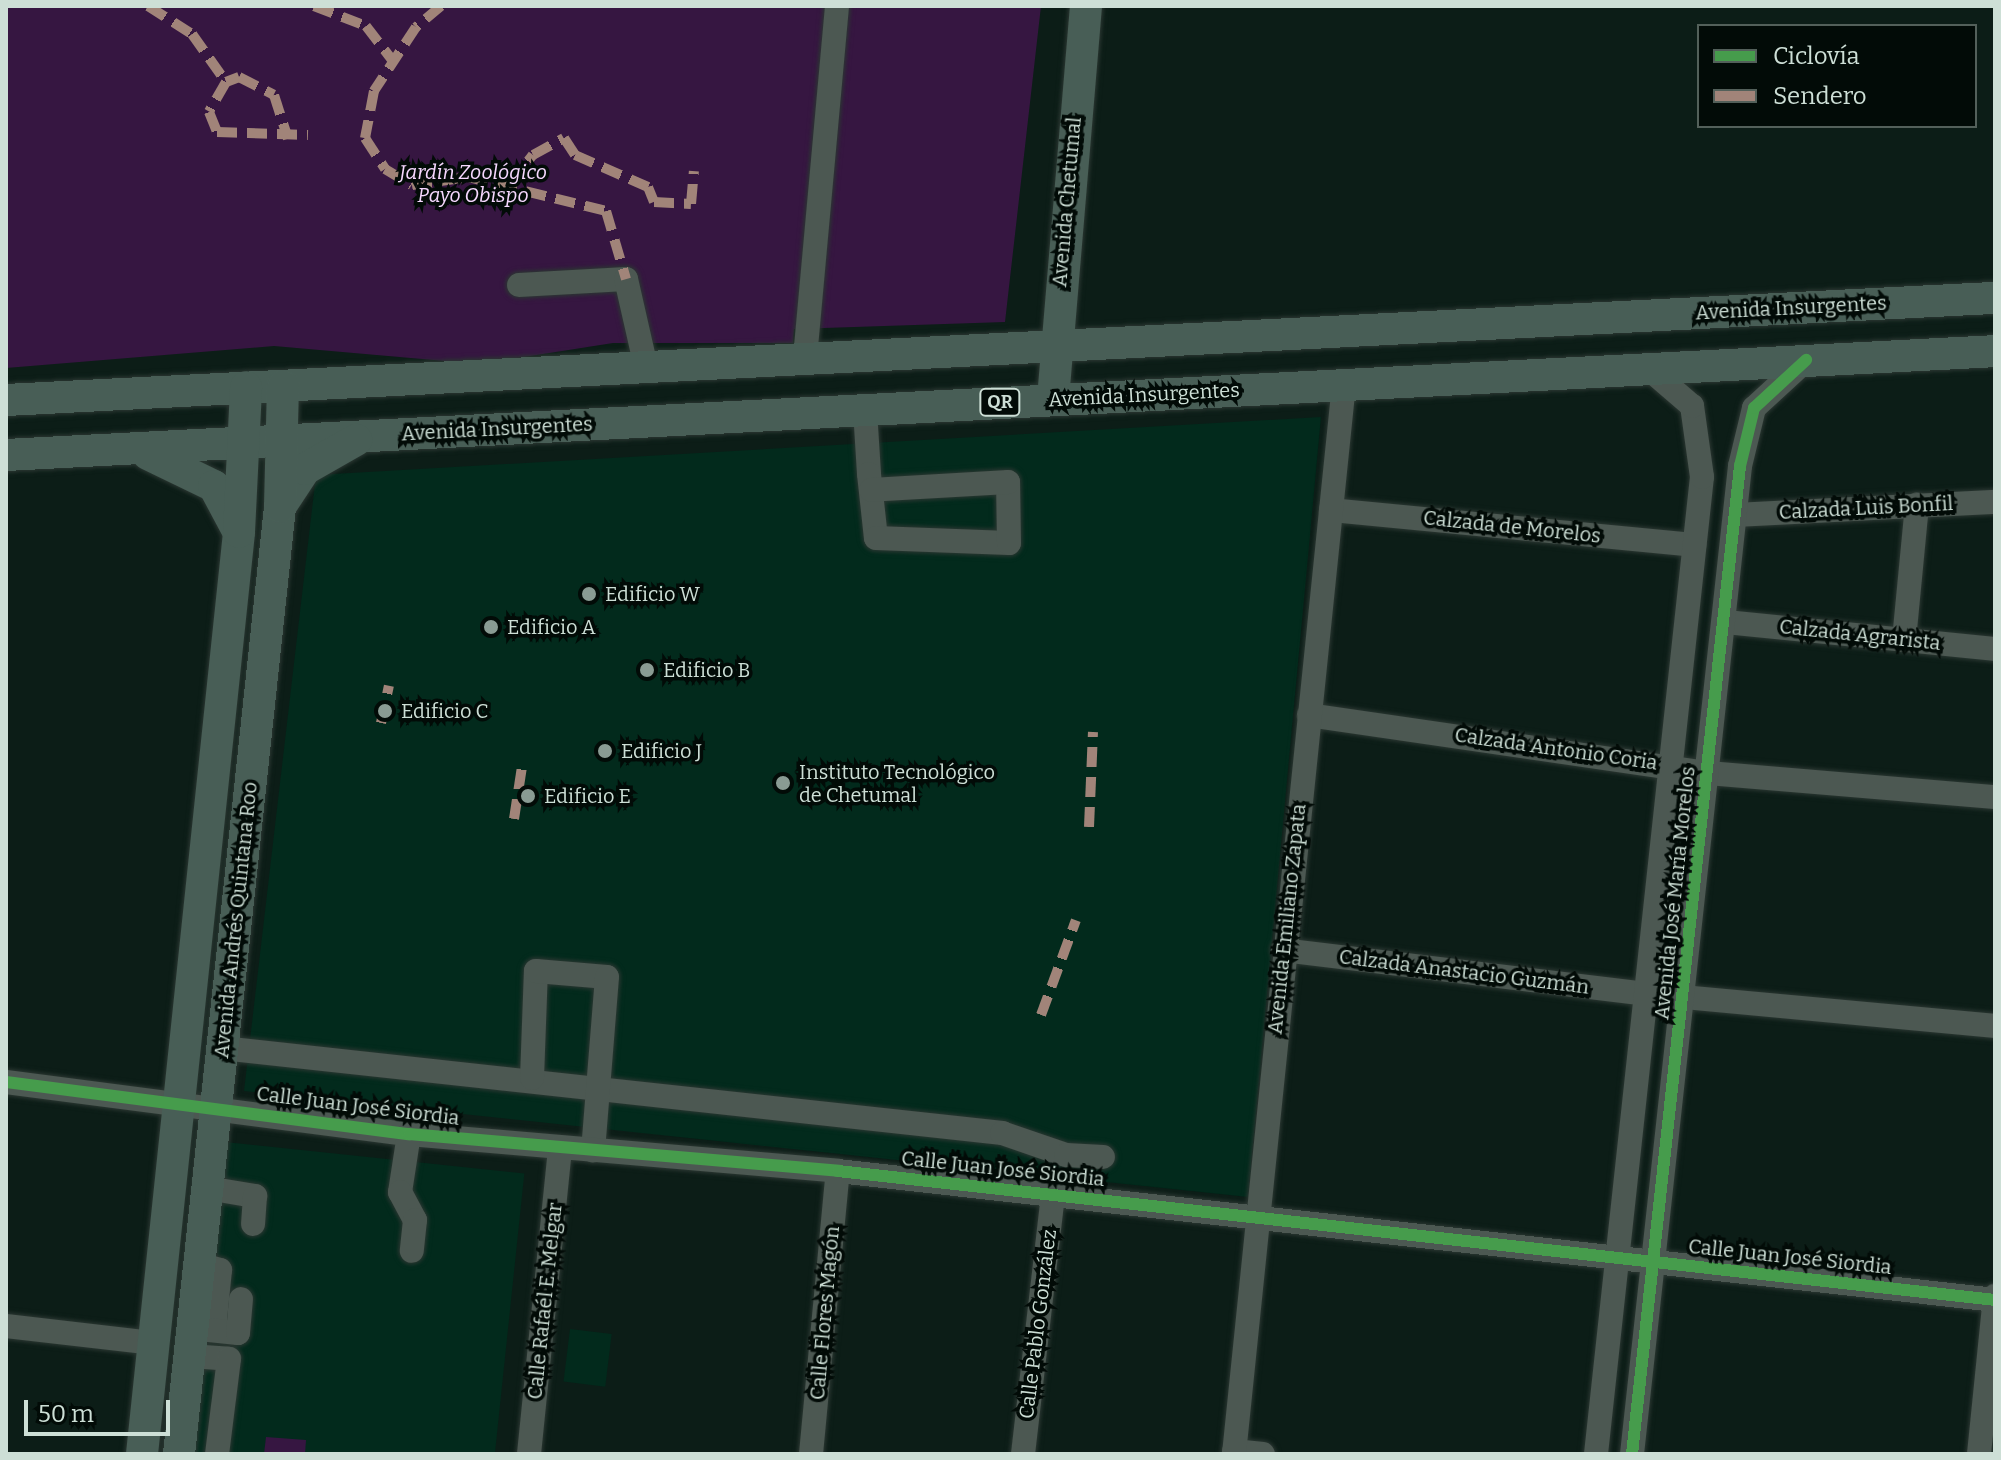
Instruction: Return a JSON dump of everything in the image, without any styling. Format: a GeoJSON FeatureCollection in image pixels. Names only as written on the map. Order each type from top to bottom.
{"type":"FeatureCollection","features":[{"type":"Feature","properties":{"kind":"main road","name":"Avenida Chetumal"},"geometry":{"type":"LineString","coordinates":[[1053,399],[1053,345],[1086,6]]}},
{"type":"Feature","properties":{"kind":"main road","name":"Avenida Insurgentes"},"geometry":{"type":"LineString","coordinates":[[6,400],[1995,298]]}},
{"type":"Feature","properties":{"kind":"main road"},"geometry":{"type":"LineString","coordinates":[[1507,322],[1510,375]]}},
{"type":"Feature","properties":{"kind":"main road"},"geometry":{"type":"LineString","coordinates":[[1260,335],[1264,388]]}},
{"type":"Feature","properties":{"kind":"main road","name":"Avenida Insurgentes"},"geometry":{"type":"LineString","coordinates":[[6,455],[1995,351]]}},
{"type":"Feature","properties":{"kind":"main road"},"geometry":{"type":"LineString","coordinates":[[396,380],[400,434]]}},
{"type":"Feature","properties":{"kind":"main road","name":"Avenida Andrés Quintana Roo"},"geometry":{"type":"LineString","coordinates":[[179,1454],[199,1338],[199,1264],[280,507],[283,386]]}},
{"type":"Feature","properties":{"kind":"main road","name":"Avenida Andrés Quintana Roo"},"geometry":{"type":"LineString","coordinates":[[142,1454],[239,532],[246,442],[246,387]]}},
{"type":"Feature","properties":{"kind":"main road"},"geometry":{"type":"LineString","coordinates":[[280,507],[305,469],[367,435]]}},
{"type":"Feature","properties":{"kind":"main road"},"geometry":{"type":"LineString","coordinates":[[134,449],[214,486],[239,532]]}},
{"type":"Feature","properties":{"kind":"street"},"geometry":{"type":"LineString","coordinates":[[805,358],[837,6]]}},
{"type":"Feature","properties":{"kind":"street"},"geometry":{"type":"LineString","coordinates":[[519,285],[626,279],[646,367]]}},
{"type":"Feature","properties":{"kind":"street","name":"Avenida José María Morelos"},"geometry":{"type":"LineString","coordinates":[[1632,1454],[1737,515],[1754,408],[1806,360]]}},
{"type":"Feature","properties":{"kind":"street","name":"Avenida José María Morelos"},"geometry":{"type":"LineString","coordinates":[[1596,1454],[1694,545],[1700,429],[1692,406],[1648,368]]}},
{"type":"Feature","properties":{"kind":"street","name":"Avenida Emiliano Zapata"},"geometry":{"type":"LineString","coordinates":[[1234,1453],[1283,950],[1344,384]]}},
{"type":"Feature","properties":{"kind":"street"},"geometry":{"type":"LineString","coordinates":[[865,410],[871,490],[876,538],[1009,543],[1008,482],[871,490]]}},
{"type":"Feature","properties":{"kind":"street","name":"Calzada Luis Bonfil"},"geometry":{"type":"LineString","coordinates":[[1737,515],[1995,502]]}},
{"type":"Feature","properties":{"kind":"street"},"geometry":{"type":"LineString","coordinates":[[1904,640],[1917,505]]}},
{"type":"Feature","properties":{"kind":"street","name":"Calzada de Morelos"},"geometry":{"type":"LineString","coordinates":[[1331,510],[1694,545]]}},
{"type":"Feature","properties":{"kind":"street","name":"Calzada Agrarista"},"geometry":{"type":"LineString","coordinates":[[1725,622],[1995,649]]}},
{"type":"Feature","properties":{"kind":"street","name":"Calzada Antonio Coria"},"geometry":{"type":"LineString","coordinates":[[1309,715],[1670,765],[1708,773],[1995,797]]}},
{"type":"Feature","properties":{"kind":"street","name":"Calzada Anastacio Guzmán"},"geometry":{"type":"LineString","coordinates":[[1283,950],[1646,994]]}},
{"type":"Feature","properties":{"kind":"street"},"geometry":{"type":"LineString","coordinates":[[532,1078],[536,971],[607,977],[593,1150]]}},
{"type":"Feature","properties":{"kind":"street"},"geometry":{"type":"LineString","coordinates":[[1683,997],[1995,1026]]}},
{"type":"Feature","properties":{"kind":"street"},"geometry":{"type":"LineString","coordinates":[[222,1048],[599,1085],[1002,1133],[1066,1155],[1103,1157]]}},
{"type":"Feature","properties":{"kind":"street","name":"Calle Juan José Siordia"},"geometry":{"type":"LineString","coordinates":[[6,1082],[178,1107],[409,1134],[838,1171],[1995,1299]]}},
{"type":"Feature","properties":{"kind":"street"},"geometry":{"type":"LineString","coordinates":[[409,1134],[400,1192],[415,1220],[412,1251]]}},
{"type":"Feature","properties":{"kind":"street","name":"Calle Rafaél E. Melgar"},"geometry":{"type":"LineString","coordinates":[[529,1454],[560,1148]]}},
{"type":"Feature","properties":{"kind":"street","name":"Calle Flores Magón"},"geometry":{"type":"LineString","coordinates":[[811,1454],[838,1171]]}},
{"type":"Feature","properties":{"kind":"street"},"geometry":{"type":"LineString","coordinates":[[207,1188],[255,1196],[253,1224]]}},
{"type":"Feature","properties":{"kind":"street","name":"Calle Pablo González"},"geometry":{"type":"LineString","coordinates":[[1023,1454],[1053,1195]]}},
{"type":"Feature","properties":{"kind":"street"},"geometry":{"type":"LineString","coordinates":[[199,1338],[238,1333],[241,1299]]}},
{"type":"Feature","properties":{"kind":"street"},"geometry":{"type":"LineString","coordinates":[[1979,1454],[1995,1299]]}},
{"type":"Feature","properties":{"kind":"street"},"geometry":{"type":"LineString","coordinates":[[6,1326],[154,1343]]}},
{"type":"Feature","properties":{"kind":"street"},"geometry":{"type":"LineString","coordinates":[[199,1338],[229,1359],[217,1454]]}},
{"type":"Feature","properties":{"kind":"street"},"geometry":{"type":"LineString","coordinates":[[1234,1453],[1263,1454]]}},
{"type":"Feature","properties":{"kind":"shaded area","name":"Instituto Tecnológico de Chetumal"},"geometry":{"type":"Polygon","coordinates":[[[1321,417],[1248,1197],[244,1091],[316,475],[1321,417]]]}},
{"type":"Feature","properties":{"kind":"shaded area"},"geometry":{"type":"Polygon","coordinates":[[[225,1142],[524,1173],[495,1454],[192,1454],[225,1142]]]}},
{"type":"Feature","properties":{"kind":"shaded area"},"geometry":{"type":"Polygon","coordinates":[[[570,1329],[612,1334],[605,1387],[564,1382],[570,1329]]]}},
{"type":"Feature","properties":{"kind":"green space","name":"Jardín Zoológico Payo Obispo"},"geometry":{"type":"Polygon","coordinates":[[[6,6],[1041,6],[1005,322],[794,329],[793,343],[613,343],[479,364],[274,346],[6,368],[6,6]]]}},
{"type":"Feature","properties":{"kind":"green space"},"geometry":{"type":"Polygon","coordinates":[[[266,1437],[306,1440],[305,1454],[264,1454],[266,1437]]]}},
{"type":"Feature","properties":{"kind":"marked path"},"geometry":{"type":"LineString","coordinates":[[148,6],[192,34],[226,82],[209,112],[217,132],[308,135]]}},
{"type":"Feature","properties":{"kind":"marked path"},"geometry":{"type":"LineString","coordinates":[[314,6],[366,26],[393,61]]}},
{"type":"Feature","properties":{"kind":"marked path"},"geometry":{"type":"LineString","coordinates":[[441,6],[416,27],[374,91],[365,138],[385,169],[412,185],[468,177],[606,211],[626,279]]}},
{"type":"Feature","properties":{"kind":"marked path"},"geometry":{"type":"LineString","coordinates":[[226,82],[239,77],[274,95],[288,139]]}},
{"type":"Feature","properties":{"kind":"marked path"},"geometry":{"type":"LineString","coordinates":[[510,185],[533,155],[564,138],[575,155],[648,187],[654,202],[691,204],[694,171]]}},
{"type":"Feature","properties":{"kind":"marked path"},"geometry":{"type":"LineString","coordinates":[[381,723],[389,686]]}},
{"type":"Feature","properties":{"kind":"marked path"},"geometry":{"type":"LineString","coordinates":[[1089,827],[1093,732]]}},
{"type":"Feature","properties":{"kind":"marked path"},"geometry":{"type":"LineString","coordinates":[[514,819],[522,767]]}},
{"type":"Feature","properties":{"kind":"marked path"},"geometry":{"type":"LineString","coordinates":[[1041,1015],[1076,920]]}},
{"type":"Feature","properties":{"kind":"cycle path"},"geometry":{"type":"LineString","coordinates":[[1632,1454],[1740,466],[1754,408],[1806,360]]}},
{"type":"Feature","properties":{"kind":"cycle path"},"geometry":{"type":"LineString","coordinates":[[6,1082],[409,1134],[838,1171],[1995,1300]]}},
{"type":"Feature","properties":{"kind":"place","name":"Edificio W"},"geometry":{"type":"Point","coordinates":[589,594]}},
{"type":"Feature","properties":{"kind":"place","name":"Edificio A"},"geometry":{"type":"Point","coordinates":[491,627]}},
{"type":"Feature","properties":{"kind":"place","name":"Edificio B"},"geometry":{"type":"Point","coordinates":[647,670]}},
{"type":"Feature","properties":{"kind":"place","name":"Edificio C"},"geometry":{"type":"Point","coordinates":[385,711]}},
{"type":"Feature","properties":{"kind":"place","name":"Edificio J"},"geometry":{"type":"Point","coordinates":[605,751]}},
{"type":"Feature","properties":{"kind":"place","name":"Instituto Tecnológico de Chetumal"},"geometry":{"type":"Point","coordinates":[783,783]}},
{"type":"Feature","properties":{"kind":"place","name":"Edificio E"},"geometry":{"type":"Point","coordinates":[528,796]}}]}
